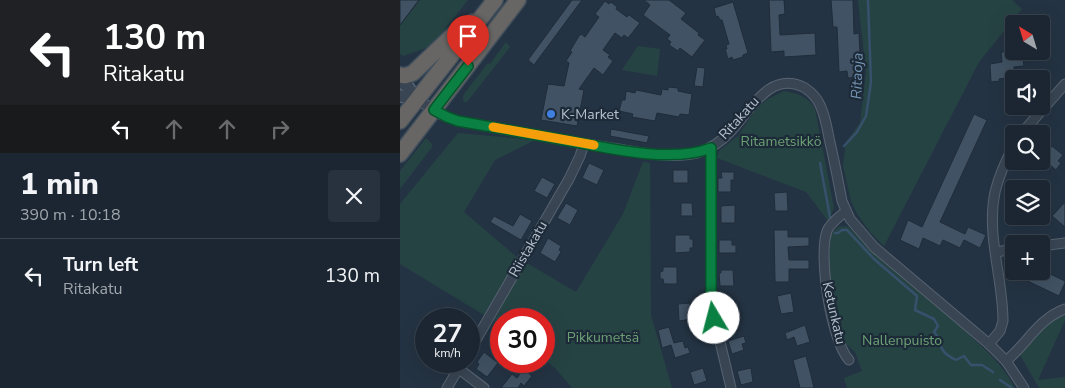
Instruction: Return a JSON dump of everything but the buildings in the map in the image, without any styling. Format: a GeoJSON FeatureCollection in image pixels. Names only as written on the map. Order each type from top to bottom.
{"type":"FeatureCollection","features":[{"type":"Feature","properties":{"kind":"highway"},"geometry":{"type":"LineString","coordinates":[[400,121],[495,0]]}},
{"type":"Feature","properties":{"kind":"highway"},"geometry":{"type":"LineString","coordinates":[[400,154],[518,0]]}},
{"type":"Feature","properties":{"kind":"highway"},"geometry":{"type":"LineString","coordinates":[[400,75],[405,76],[413,73],[456,32],[481,17]]}},
{"type":"Feature","properties":{"kind":"street"},"geometry":{"type":"LineString","coordinates":[[400,81],[408,87],[416,100]]}},
{"type":"Feature","properties":{"kind":"street","name":"Ritakatu"},"geometry":{"type":"LineString","coordinates":[[416,100],[458,121],[584,144],[675,155],[694,154],[711,148],[731,132],[761,94],[778,85],[790,84],[804,88],[814,95],[821,105],[842,201],[846,211],[864,237],[883,256],[989,344],[1006,361],[1024,388]]}},
{"type":"Feature","properties":{"kind":"street"},"geometry":{"type":"LineString","coordinates":[[1029,125],[1065,84]]}},
{"type":"Feature","properties":{"kind":"street"},"geometry":{"type":"LineString","coordinates":[[400,96],[416,100]]}},
{"type":"Feature","properties":{"kind":"street","name":"Riistakatu"},"geometry":{"type":"LineString","coordinates":[[480,333],[569,179],[584,144]]}},
{"type":"Feature","properties":{"kind":"street"},"geometry":{"type":"LineString","coordinates":[[711,148],[711,304],[731,388]]}},
{"type":"Feature","properties":{"kind":"street"},"geometry":{"type":"LineString","coordinates":[[989,344],[1000,331],[1003,321],[993,217],[995,193],[1005,162]]}},
{"type":"Feature","properties":{"kind":"street","name":"Ketunkatu"},"geometry":{"type":"LineString","coordinates":[[846,211],[830,226],[826,233],[825,270],[828,303],[842,348],[849,360]]}},
{"type":"Feature","properties":{"kind":"street"},"geometry":{"type":"LineString","coordinates":[[1050,245],[1065,243]]}},
{"type":"Feature","properties":{"kind":"street"},"geometry":{"type":"LineString","coordinates":[[996,252],[1005,251]]}},
{"type":"Feature","properties":{"kind":"street"},"geometry":{"type":"LineString","coordinates":[[1006,361],[1014,355],[1050,316],[1065,309]]}},
{"type":"Feature","properties":{"kind":"street"},"geometry":{"type":"LineString","coordinates":[[447,388],[456,373]]}},
{"type":"Feature","properties":{"kind":"street"},"geometry":{"type":"LineString","coordinates":[[469,373],[484,388]]}},
{"type":"Feature","properties":{"kind":"green space"},"geometry":{"type":"Polygon","coordinates":[[[420,0],[468,0],[432,46],[403,56],[400,54],[400,26],[420,0]]]}},
{"type":"Feature","properties":{"kind":"green space"},"geometry":{"type":"Polygon","coordinates":[[[858,0],[1012,0],[1022,9],[1017,15],[1005,15],[1005,30],[979,62],[884,246],[870,232],[857,214],[851,201],[843,166],[846,142],[860,123],[866,72],[858,0]]]}},
{"type":"Feature","properties":{"kind":"green space"},"geometry":{"type":"Polygon","coordinates":[[[506,42],[510,47],[467,102],[464,102],[464,94],[506,42]]]}},
{"type":"Feature","properties":{"kind":"green space"},"geometry":{"type":"Polygon","coordinates":[[[638,46],[660,49],[657,76],[622,70],[638,46]]]}},
{"type":"Feature","properties":{"kind":"green space","name":"Ritametsikkö"},"geometry":{"type":"Polygon","coordinates":[[[784,91],[806,98],[815,109],[834,208],[828,221],[806,192],[717,158],[719,151],[738,136],[754,112],[766,100],[784,91]]]}},
{"type":"Feature","properties":{"kind":"green space"},"geometry":{"type":"Polygon","coordinates":[[[458,133],[535,140],[495,160],[464,212],[518,258],[484,315],[480,313],[480,308],[472,308],[400,264],[400,204],[458,133]]]}},
{"type":"Feature","properties":{"kind":"green space"},"geometry":{"type":"Polygon","coordinates":[[[426,138],[432,144],[432,147],[400,189],[400,171],[426,138]]]}},
{"type":"Feature","properties":{"kind":"green space","name":"Pikkumetsä"},"geometry":{"type":"Polygon","coordinates":[[[643,162],[650,163],[651,315],[672,388],[572,388],[555,368],[555,308],[501,308],[525,262],[576,292],[623,214],[643,162]]]}},
{"type":"Feature","properties":{"kind":"green space","name":"Nallenpuisto"},"geometry":{"type":"Polygon","coordinates":[[[838,227],[849,227],[876,255],[980,344],[999,365],[1015,388],[847,388],[844,378],[862,371],[855,352],[847,345],[837,320],[828,272],[831,234],[838,227]]]}},
{"type":"Feature","properties":{"kind":"green space"},"geometry":{"type":"Polygon","coordinates":[[[1065,316],[1065,320],[1038,380],[1065,377],[1065,388],[1039,388],[1020,355],[1034,335],[1053,318],[1065,316]]]}},
{"type":"Feature","properties":{"kind":"waterway","name":"Ritaoja"},"geometry":{"type":"LineString","coordinates":[[844,146],[857,132],[866,116],[871,82],[868,0]]}},
{"type":"Feature","properties":{"kind":"waterway"},"geometry":{"type":"LineString","coordinates":[[820,163],[830,217]]}},
{"type":"Feature","properties":{"kind":"waterway"},"geometry":{"type":"LineString","coordinates":[[835,233],[847,230],[874,259],[917,296],[915,310],[934,319],[938,326],[934,332],[940,339],[942,350],[956,360],[964,356],[971,365],[982,365],[993,372]]}},
{"type":"Feature","properties":{"kind":"waterway"},"geometry":{"type":"LineString","coordinates":[[1000,380],[1012,388]]}},
{"type":"Feature","properties":{"kind":"slow traffic"},"geometry":{"type":"LineString","coordinates":[[493,127],[594,145]]}},
{"type":"Feature","properties":{"kind":"place","name":"K-Market"},"geometry":{"type":"Point","coordinates":[551,114]}},
{"type":"Feature","properties":{"kind":"route"},"geometry":{"type":"LineString","coordinates":[[468,66],[434,110],[458,121],[644,153],[694,154],[711,148],[711,304],[714,318]]}}]}
